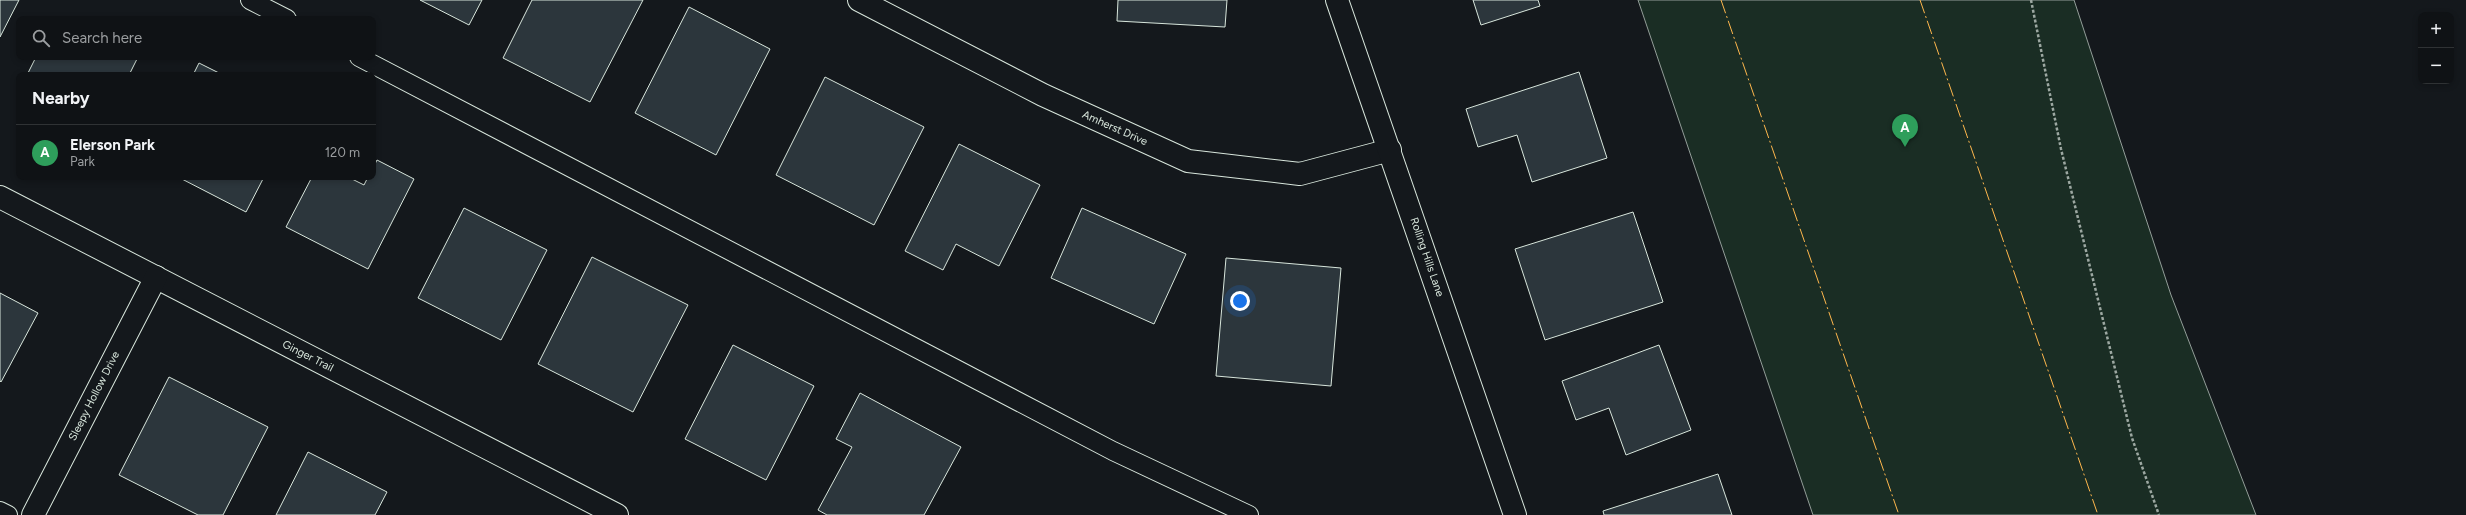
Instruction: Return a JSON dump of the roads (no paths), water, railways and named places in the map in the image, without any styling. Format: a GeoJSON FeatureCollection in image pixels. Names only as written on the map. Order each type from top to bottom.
{"type":"FeatureCollection","features":[{"type":"Feature","properties":{"kind":"street","name":"Amherst Drive"},"geometry":{"type":"LineString","coordinates":[[860,0],[1043,95],[1188,161],[1300,174],[1390,150]]}},
{"type":"Feature","properties":{"kind":"street","name":"Rolling Hills Lane"},"geometry":{"type":"LineString","coordinates":[[1338,0],[1515,515]]}},
{"type":"Feature","properties":{"kind":"street","name":"Ginger Trail"},"geometry":{"type":"LineString","coordinates":[[0,198],[616,515]]}},
{"type":"Feature","properties":{"kind":"street","name":"Sleepy Hollow Drive"},"geometry":{"type":"LineString","coordinates":[[33,515],[156,277]]}},
{"type":"Feature","properties":{"kind":"lane"},"geometry":{"type":"LineString","coordinates":[[250,0],[281,16]]}},
{"type":"Feature","properties":{"kind":"lane"},"geometry":{"type":"LineString","coordinates":[[365,60],[1113,451],[1248,515]]}},
{"type":"Feature","properties":{"kind":"lane"},"geometry":{"type":"LineString","coordinates":[[0,511],[8,515]]}},
{"type":"Feature","properties":{"kind":"place","name":"Elerson Park"},"geometry":{"type":"Point","coordinates":[1905,147]}}]}
